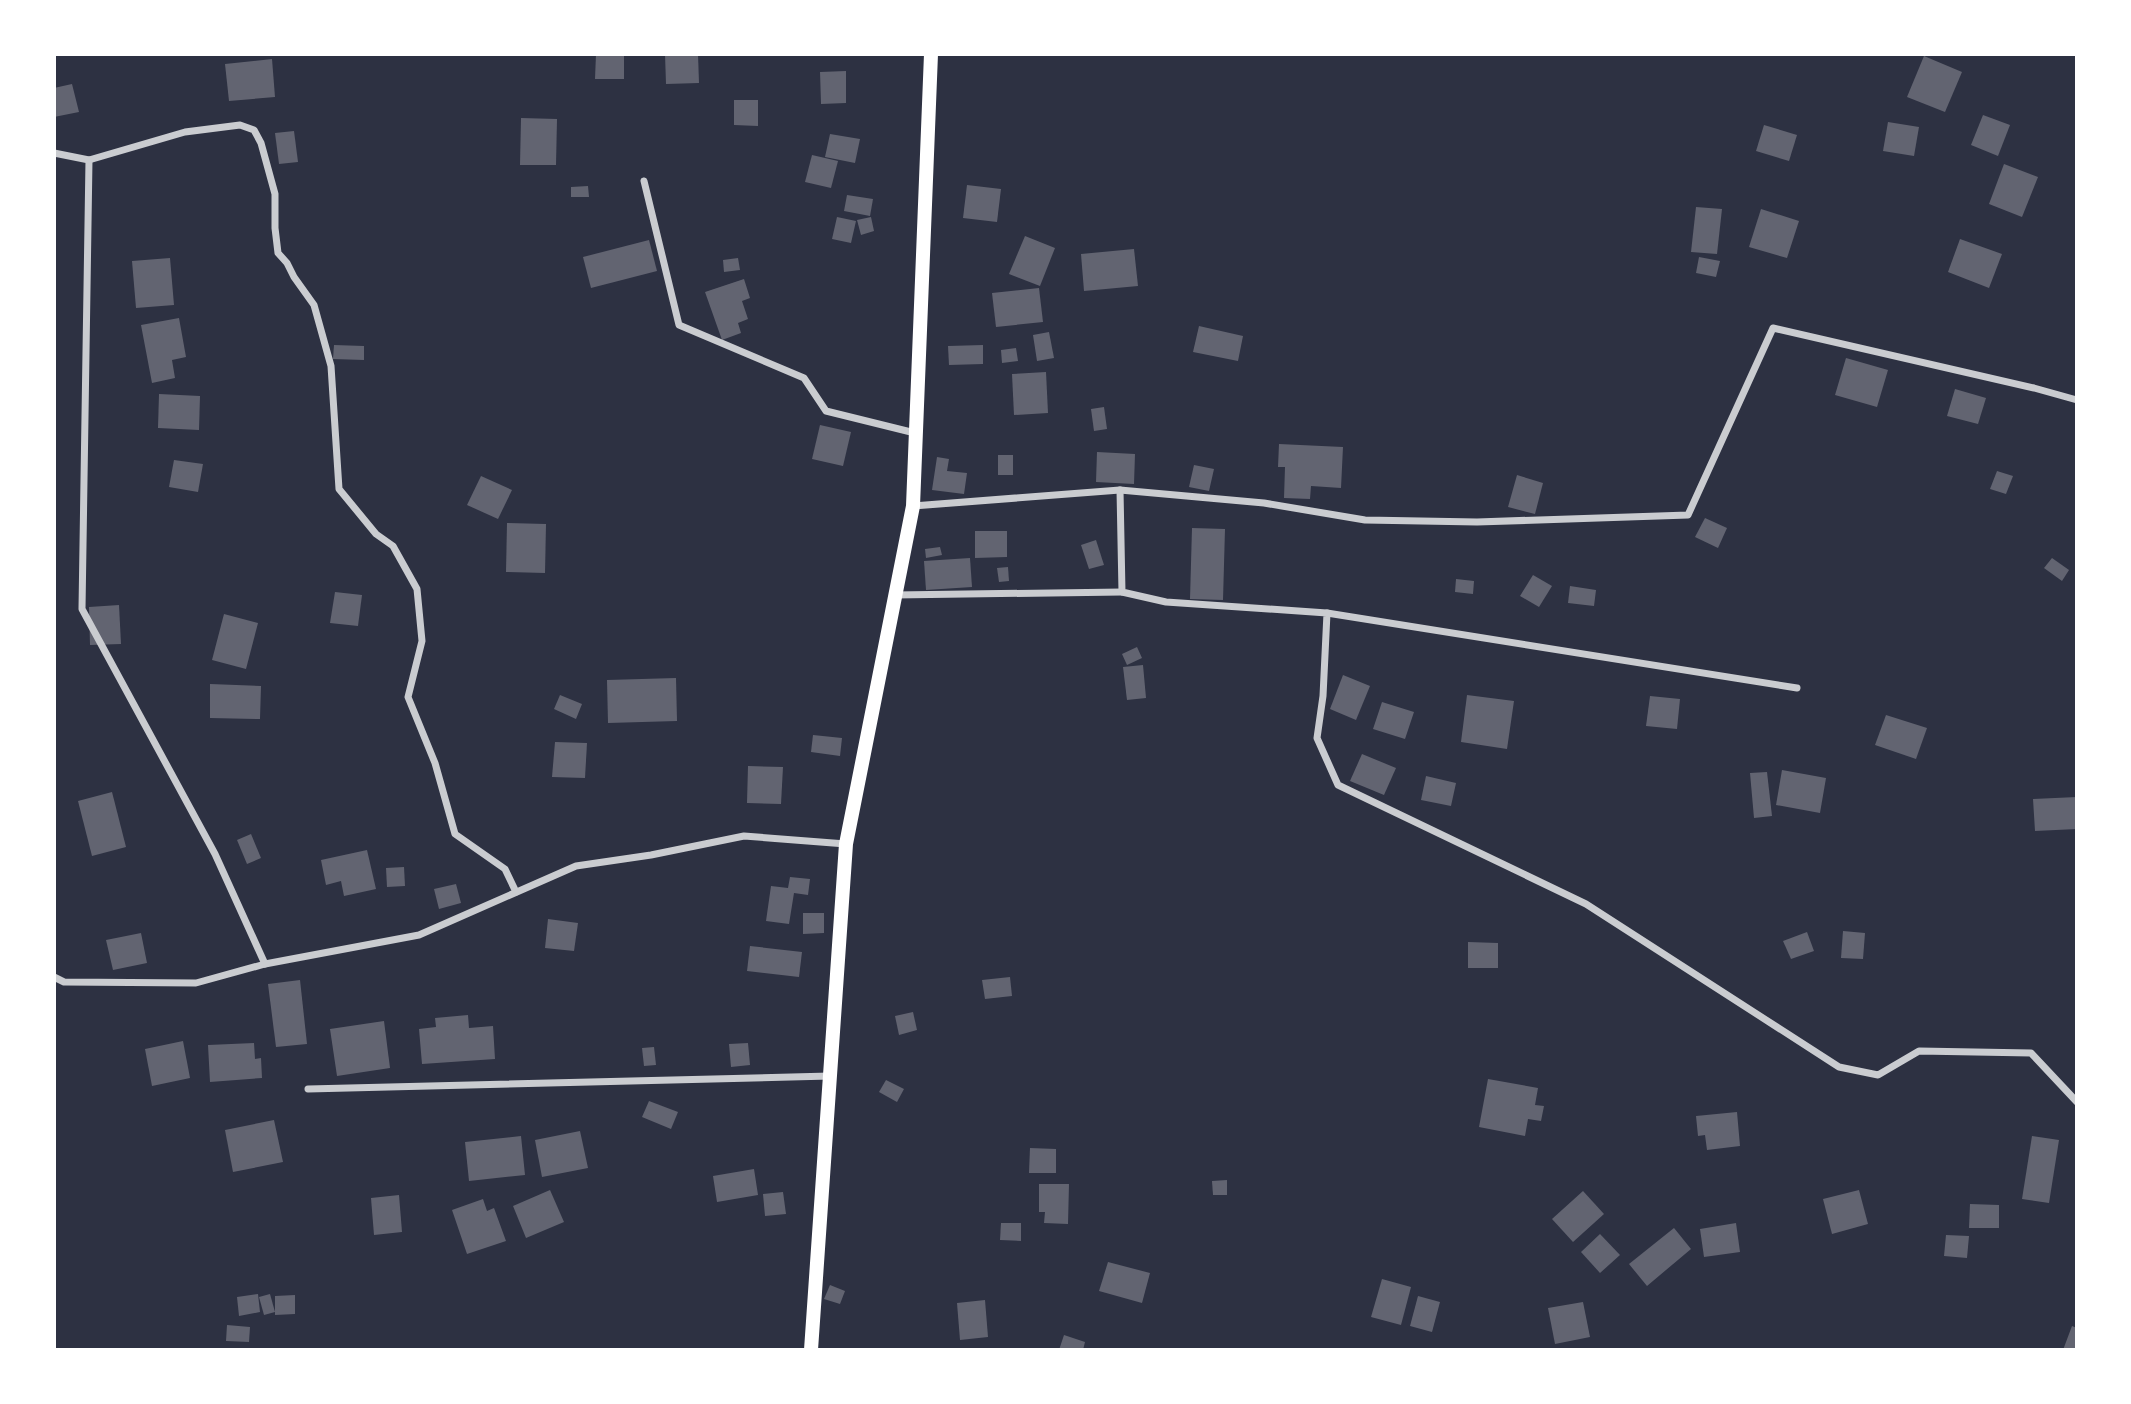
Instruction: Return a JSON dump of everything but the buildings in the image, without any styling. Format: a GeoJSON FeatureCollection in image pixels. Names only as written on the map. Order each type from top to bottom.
{"type":"FeatureCollection","features":[{"type":"Feature","properties":{"kind":"main road"},"geometry":{"type":"LineString","coordinates":[[811,1350],[846,844],[913,506],[931,54]]}},
{"type":"Feature","properties":{"kind":"street"},"geometry":{"type":"LineString","coordinates":[[54,153],[89,160],[185,132],[240,125],[254,130],[261,143],[275,194],[278,253],[314,305],[331,366],[339,489],[376,534],[393,546],[417,589],[422,641],[408,697],[435,763],[454,834],[505,869],[516,892]]}},
{"type":"Feature","properties":{"kind":"street"},"geometry":{"type":"LineString","coordinates":[[89,160],[82,609],[215,854],[265,964]]}},
{"type":"Feature","properties":{"kind":"street"},"geometry":{"type":"LineString","coordinates":[[644,181],[680,325],[804,378],[825,411],[915,433]]}},
{"type":"Feature","properties":{"kind":"street"},"geometry":{"type":"LineString","coordinates":[[913,506],[1120,491],[1264,503],[1364,520],[1477,522],[1688,515],[1773,328],[2077,400]]}},
{"type":"Feature","properties":{"kind":"street"},"geometry":{"type":"LineString","coordinates":[[1120,491],[1122,592]]}},
{"type":"Feature","properties":{"kind":"street"},"geometry":{"type":"LineString","coordinates":[[895,595],[1122,592],[1166,602],[1327,613],[1797,688]]}},
{"type":"Feature","properties":{"kind":"street"},"geometry":{"type":"LineString","coordinates":[[1327,613],[1317,737],[1338,785],[1586,904],[1839,1067],[1878,1075],[1919,1051],[2031,1053],[2077,1102]]}},
{"type":"Feature","properties":{"kind":"street"},"geometry":{"type":"LineString","coordinates":[[54,977],[64,982],[196,983],[265,964],[419,935],[576,866],[651,855],[744,836],[846,844]]}},
{"type":"Feature","properties":{"kind":"street"},"geometry":{"type":"LineString","coordinates":[[308,1089],[830,1076]]}}]}
